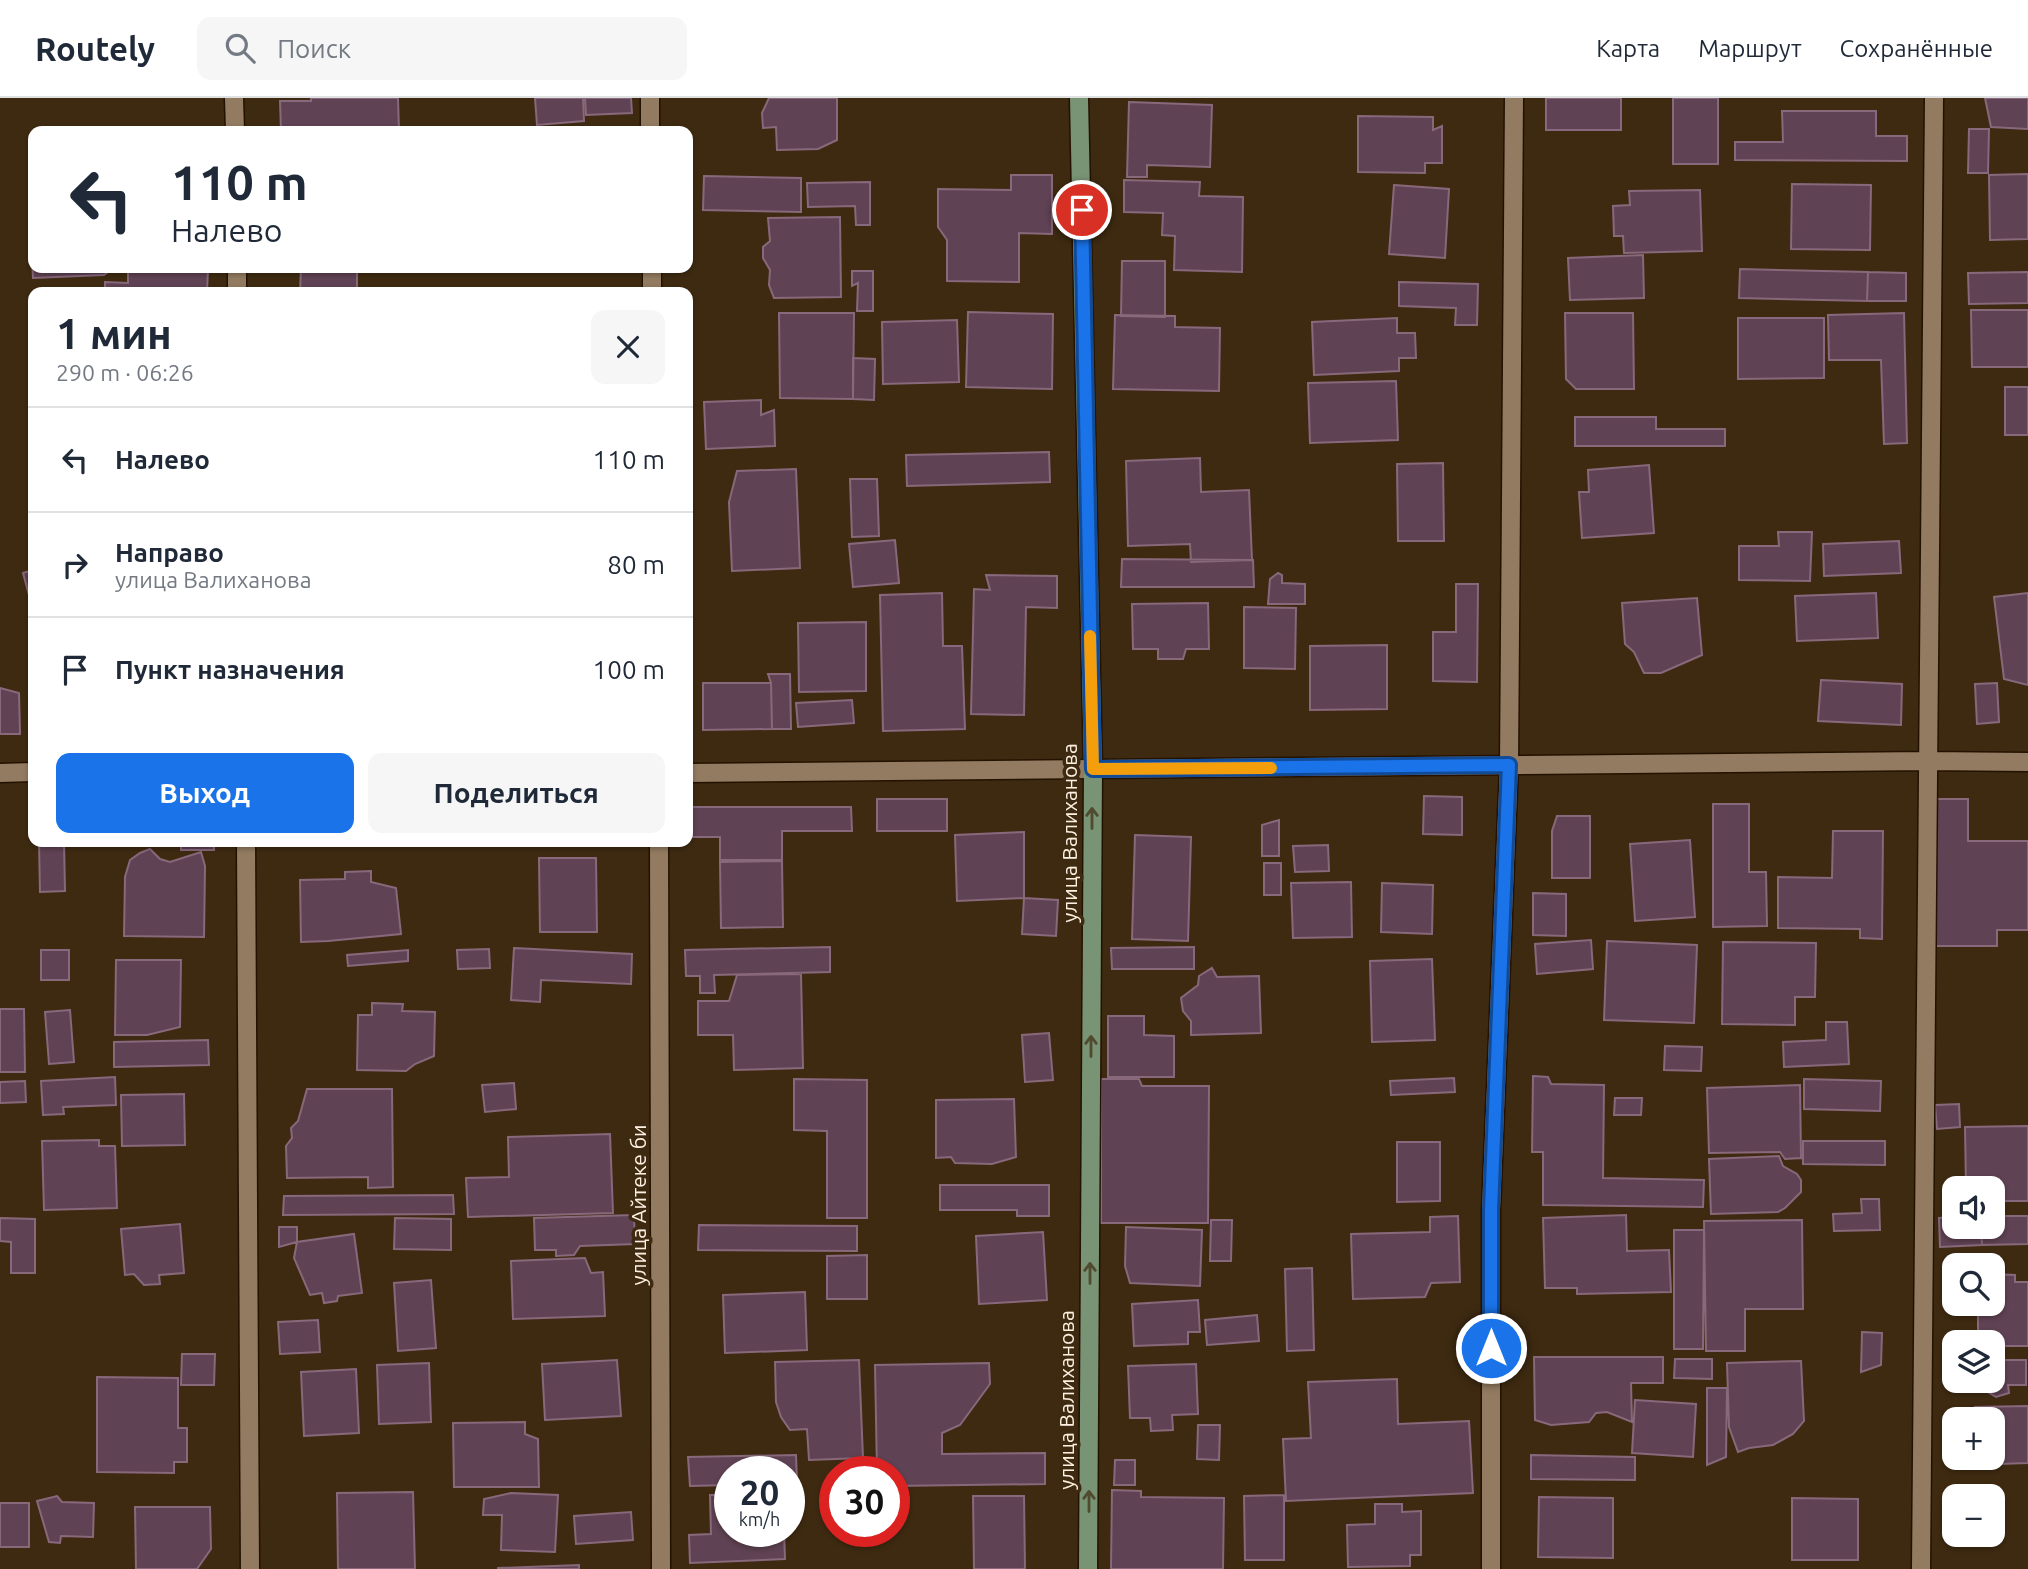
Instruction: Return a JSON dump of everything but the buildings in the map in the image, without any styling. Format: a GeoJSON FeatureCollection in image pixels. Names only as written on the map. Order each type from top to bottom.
{"type":"FeatureCollection","features":[{"type":"Feature","properties":{"kind":"street"},"geometry":{"type":"LineString","coordinates":[[234,98],[234,126]]}},
{"type":"Feature","properties":{"kind":"street"},"geometry":{"type":"LineString","coordinates":[[650,98],[650,126]]}},
{"type":"Feature","properties":{"kind":"street","name":"улица Валиханова"},"geometry":{"type":"LineString","coordinates":[[1079,98],[1093,769],[1088,1569]]}},
{"type":"Feature","properties":{"kind":"street"},"geometry":{"type":"LineString","coordinates":[[1491,1569],[1491,1210],[1509,765],[1514,98]]}},
{"type":"Feature","properties":{"kind":"street"},"geometry":{"type":"LineString","coordinates":[[1921,1569],[1934,98]]}},
{"type":"Feature","properties":{"kind":"street"},"geometry":{"type":"LineString","coordinates":[[693,774],[2028,762]]}},
{"type":"Feature","properties":{"kind":"street"},"geometry":{"type":"LineString","coordinates":[[0,773],[28,772]]}},
{"type":"Feature","properties":{"kind":"street"},"geometry":{"type":"LineString","coordinates":[[246,847],[250,1569]]}},
{"type":"Feature","properties":{"kind":"street","name":"улица Айтеке би"},"geometry":{"type":"LineString","coordinates":[[659,847],[662,1569]]}},
{"type":"Feature","properties":{"kind":"slow traffic"},"geometry":{"type":"LineString","coordinates":[[1090,636],[1093,769],[1271,768]]}},
{"type":"Feature","properties":{"kind":"route"},"geometry":{"type":"LineString","coordinates":[[1082,210],[1093,769],[1509,765],[1491,1210],[1491,1348]]}}]}
